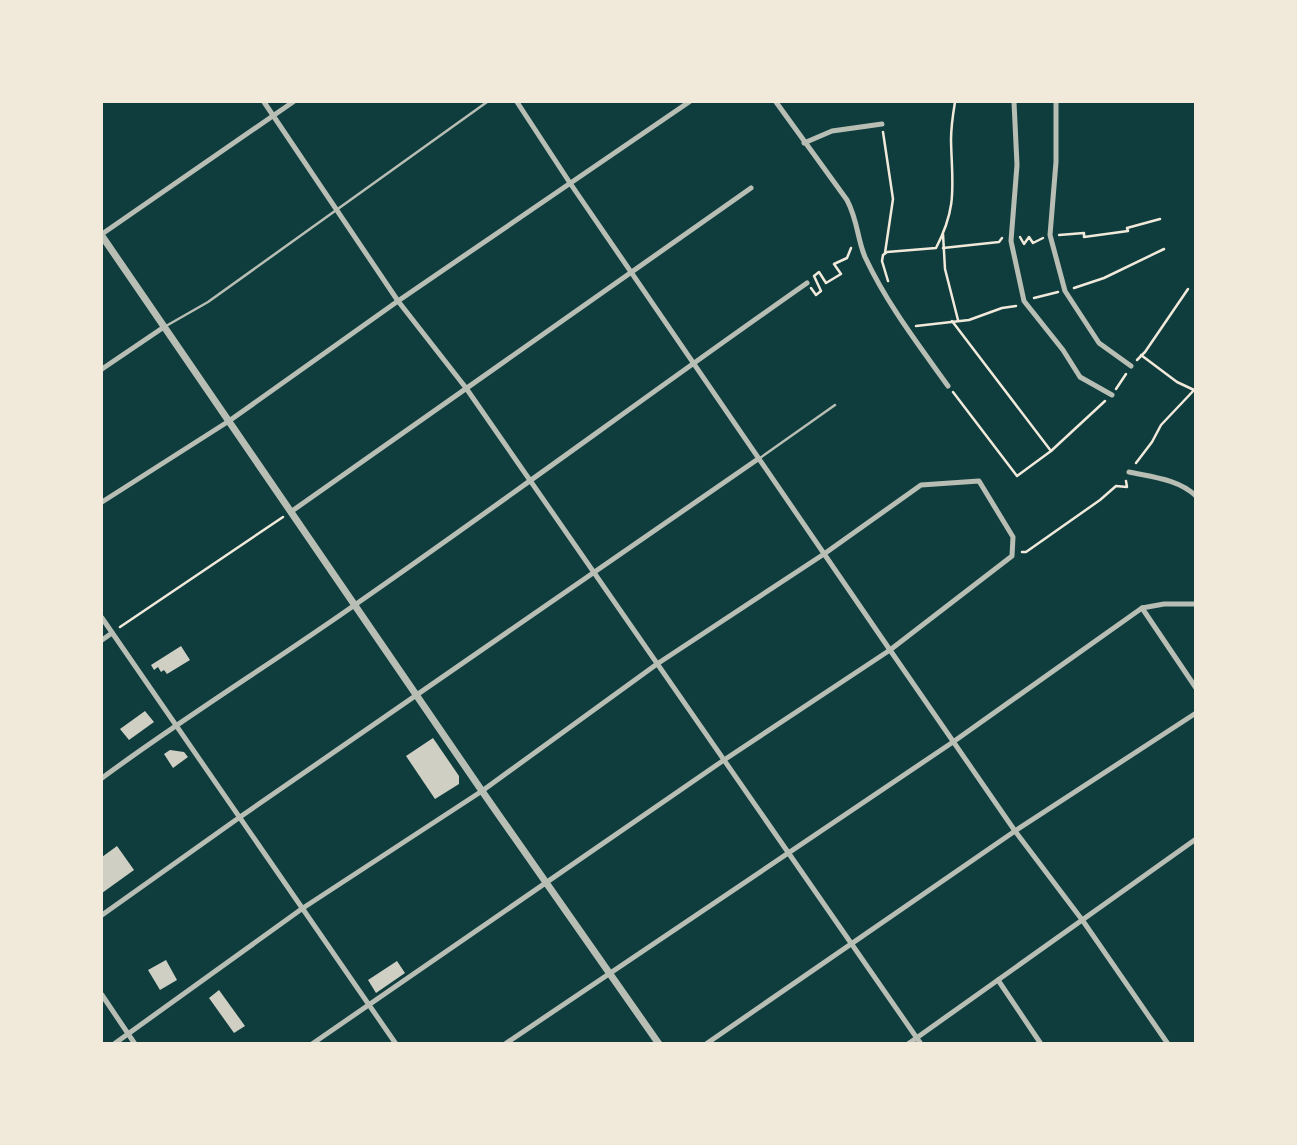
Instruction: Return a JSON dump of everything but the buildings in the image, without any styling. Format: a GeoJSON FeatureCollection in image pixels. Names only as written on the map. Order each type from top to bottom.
{"type":"FeatureCollection","features":[{"type":"Feature","properties":{"kind":"street"},"geometry":{"type":"LineString","coordinates":[[264,102],[398,301],[466,388],[921,1044]]}},
{"type":"Feature","properties":{"kind":"street"},"geometry":{"type":"LineString","coordinates":[[293,102],[102,235],[354,606],[659,1044]]}},
{"type":"Feature","properties":{"kind":"street"},"geometry":{"type":"LineString","coordinates":[[517,102],[953,742],[1015,831],[1083,920],[1168,1044]]}},
{"type":"Feature","properties":{"kind":"street"},"geometry":{"type":"LineString","coordinates":[[102,502],[229,421],[398,301],[689,102]]}},
{"type":"Feature","properties":{"kind":"street"},"geometry":{"type":"LineString","coordinates":[[776,102],[856,217],[864,253],[892,308],[948,386]]}},
{"type":"Feature","properties":{"kind":"street"},"geometry":{"type":"LineString","coordinates":[[1014,102],[1017,165],[1011,243],[1025,303],[1063,350],[1080,377],[1112,395]]}},
{"type":"Feature","properties":{"kind":"street"},"geometry":{"type":"LineString","coordinates":[[1056,102],[1056,162],[1051,235],[1065,291],[1099,343],[1131,366]]}},
{"type":"Feature","properties":{"kind":"street"},"geometry":{"type":"LineString","coordinates":[[804,143],[832,131],[882,124]]}},
{"type":"Feature","properties":{"kind":"street"},"geometry":{"type":"LineString","coordinates":[[292,511],[751,188]]}},
{"type":"Feature","properties":{"kind":"street"},"geometry":{"type":"LineString","coordinates":[[102,778],[176,724],[354,606],[531,482],[807,283]]}},
{"type":"Feature","properties":{"kind":"street"},"geometry":{"type":"LineString","coordinates":[[102,369],[164,327]]}},
{"type":"Feature","properties":{"kind":"street"},"geometry":{"type":"LineString","coordinates":[[102,915],[758,459]]}},
{"type":"Feature","properties":{"kind":"street"},"geometry":{"type":"LineString","coordinates":[[1129,472],[1173,482],[1188,489],[1195,496]]}},
{"type":"Feature","properties":{"kind":"street"},"geometry":{"type":"LineString","coordinates":[[114,1044],[303,908],[482,791],[657,664],[824,554],[921,485],[979,481],[1013,537],[1012,556],[890,650],[724,760],[312,1044]]}},
{"type":"Feature","properties":{"kind":"street"},"geometry":{"type":"LineString","coordinates":[[505,1044],[953,742],[1142,608],[1164,604],[1195,604]]}},
{"type":"Feature","properties":{"kind":"street"},"geometry":{"type":"LineString","coordinates":[[1142,608],[1195,688]]}},
{"type":"Feature","properties":{"kind":"street"},"geometry":{"type":"LineString","coordinates":[[102,618],[396,1044]]}},
{"type":"Feature","properties":{"kind":"street"},"geometry":{"type":"LineString","coordinates":[[102,640],[112,633]]}},
{"type":"Feature","properties":{"kind":"street"},"geometry":{"type":"LineString","coordinates":[[706,1044],[1015,831],[1195,713]]}},
{"type":"Feature","properties":{"kind":"street"},"geometry":{"type":"LineString","coordinates":[[908,1044],[1195,839]]}},
{"type":"Feature","properties":{"kind":"street"},"geometry":{"type":"LineString","coordinates":[[998,980],[1041,1044]]}},
{"type":"Feature","properties":{"kind":"street"},"geometry":{"type":"LineString","coordinates":[[102,995],[135,1044]]}},
{"type":"Feature","properties":{"kind":"lane"},"geometry":{"type":"LineString","coordinates":[[164,327],[208,302],[487,102]]}},
{"type":"Feature","properties":{"kind":"lane"},"geometry":{"type":"LineString","coordinates":[[758,459],[835,405]]}},
{"type":"Feature","properties":{"kind":"path"},"geometry":{"type":"LineString","coordinates":[[885,253],[936,248],[952,207],[954,191],[951,138],[955,102]]}},
{"type":"Feature","properties":{"kind":"path"},"geometry":{"type":"LineString","coordinates":[[882,124],[892,191],[882,261],[891,290],[892,308]]}},
{"type":"Feature","properties":{"kind":"path"},"geometry":{"type":"LineString","coordinates":[[943,248],[999,242],[1001,237],[1011,243],[1021,236],[1024,244],[1030,237],[1033,243],[1051,235],[1084,233],[1084,237],[1128,231],[1127,228],[1160,219]]}},
{"type":"Feature","properties":{"kind":"path"},"geometry":{"type":"LineString","coordinates":[[943,231],[946,269],[958,321]]}},
{"type":"Feature","properties":{"kind":"path"},"geometry":{"type":"LineString","coordinates":[[807,283],[816,295],[821,291],[814,276],[819,272],[826,284],[841,274],[834,264],[847,258],[854,246],[858,255],[864,253]]}},
{"type":"Feature","properties":{"kind":"path"},"geometry":{"type":"LineString","coordinates":[[906,327],[969,320],[1065,291],[1104,278],[1164,249]]}},
{"type":"Feature","properties":{"kind":"path"},"geometry":{"type":"LineString","coordinates":[[948,386],[1017,475],[1051,451],[1112,395],[1188,289]]}},
{"type":"Feature","properties":{"kind":"path"},"geometry":{"type":"LineString","coordinates":[[953,321],[1051,451]]}},
{"type":"Feature","properties":{"kind":"path"},"geometry":{"type":"LineString","coordinates":[[1012,556],[1026,552],[1116,486],[1127,487],[1126,478],[1129,472],[1153,442],[1161,425],[1195,389],[1177,382],[1142,355]]}},
{"type":"Feature","properties":{"kind":"path"},"geometry":{"type":"LineString","coordinates":[[112,633],[292,511]]}}]}
